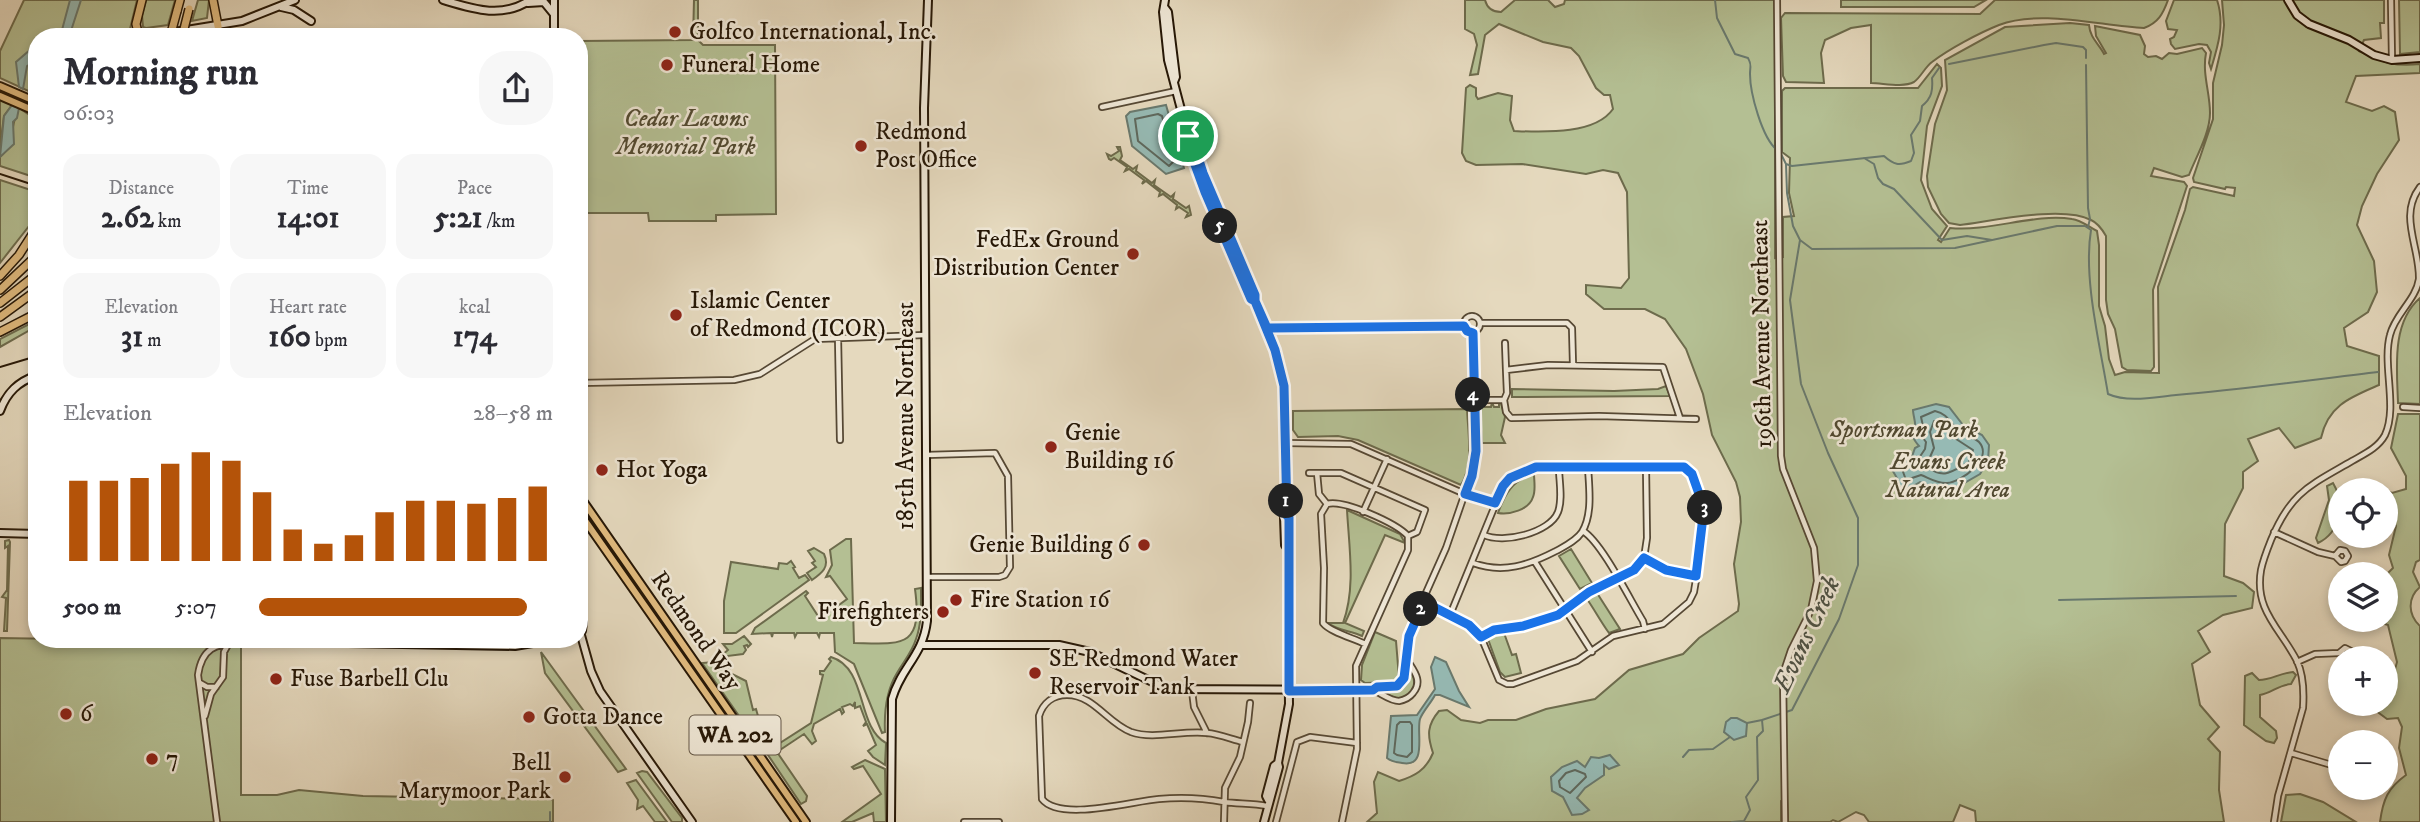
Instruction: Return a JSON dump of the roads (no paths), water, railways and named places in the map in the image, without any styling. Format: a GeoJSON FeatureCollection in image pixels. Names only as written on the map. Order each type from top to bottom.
{"type":"FeatureCollection","features":[{"type":"Feature","properties":{"kind":"highway"},"geometry":{"type":"LineString","coordinates":[[138,28],[136,24],[142,0]]}},
{"type":"Feature","properties":{"kind":"highway"},"geometry":{"type":"LineString","coordinates":[[172,28],[180,0]]}},
{"type":"Feature","properties":{"kind":"highway"},"geometry":{"type":"LineString","coordinates":[[184,28],[191,0]]}},
{"type":"Feature","properties":{"kind":"highway"},"geometry":{"type":"LineString","coordinates":[[213,0],[218,26]]}},
{"type":"Feature","properties":{"kind":"highway"},"geometry":{"type":"LineString","coordinates":[[0,276],[28,241]]}},
{"type":"Feature","properties":{"kind":"highway"},"geometry":{"type":"LineString","coordinates":[[0,290],[28,264]]}},
{"type":"Feature","properties":{"kind":"highway"},"geometry":{"type":"LineString","coordinates":[[0,303],[28,281]]}},
{"type":"Feature","properties":{"kind":"highway"},"geometry":{"type":"LineString","coordinates":[[0,317],[28,297]]}},
{"type":"Feature","properties":{"kind":"highway"},"geometry":{"type":"LineString","coordinates":[[0,332],[28,318]]}},
{"type":"Feature","properties":{"kind":"main road"},"geometry":{"type":"LineString","coordinates":[[0,86],[28,98]]}},
{"type":"Feature","properties":{"kind":"main road"},"geometry":{"type":"LineString","coordinates":[[3,98],[28,108]]}},
{"type":"Feature","properties":{"kind":"main road","name":"Redmond Way"},"geometry":{"type":"LineString","coordinates":[[588,508],[806,822]]}},
{"type":"Feature","properties":{"kind":"main road","name":"Redmond Way"},"geometry":{"type":"LineString","coordinates":[[588,525],[796,822]]}},
{"type":"Feature","properties":{"kind":"main road"},"geometry":{"type":"LineString","coordinates":[[618,566],[634,585],[645,592]]}},
{"type":"Feature","properties":{"kind":"street"},"geometry":{"type":"LineString","coordinates":[[204,28],[242,21],[295,0]]}},
{"type":"Feature","properties":{"kind":"street"},"geometry":{"type":"LineString","coordinates":[[443,0],[492,12],[505,11],[528,1],[544,2],[551,8],[554,17]]}},
{"type":"Feature","properties":{"kind":"street"},"geometry":{"type":"LineString","coordinates":[[554,0],[554,28]]}},
{"type":"Feature","properties":{"kind":"street","name":"185th Avenue Northeast"},"geometry":{"type":"LineString","coordinates":[[891,822],[892,699],[896,684],[922,645],[927,621],[924,107],[928,0]]}},
{"type":"Feature","properties":{"kind":"street","name":"196th Avenue Northeast"},"geometry":{"type":"LineString","coordinates":[[1777,0],[1781,456],[1783,469],[1814,548],[1816,581],[1811,610],[1783,674],[1785,822]]}},
{"type":"Feature","properties":{"kind":"street"},"geometry":{"type":"LineString","coordinates":[[2288,0],[2297,15],[2309,24],[2338,34],[2374,55],[2392,60],[2420,58]]}},
{"type":"Feature","properties":{"kind":"street"},"geometry":{"type":"LineString","coordinates":[[2391,0],[2392,60]]}},
{"type":"Feature","properties":{"kind":"street"},"geometry":{"type":"LineString","coordinates":[[1165,4],[1176,78],[1174,82],[1188,136],[1192,139],[1255,295],[1281,366],[1284,386],[1289,517],[1289,691],[1279,767],[1267,803],[1264,822]]}},
{"type":"Feature","properties":{"kind":"street"},"geometry":{"type":"LineString","coordinates":[[279,7],[294,10],[311,21]]}},
{"type":"Feature","properties":{"kind":"street"},"geometry":{"type":"LineString","coordinates":[[1101,107],[1177,91]]}},
{"type":"Feature","properties":{"kind":"street"},"geometry":{"type":"LineString","coordinates":[[2274,822],[2278,796],[2304,698],[2297,662],[2263,607],[2260,572],[2274,533],[2294,498],[2371,451],[2384,436],[2389,407],[2390,333],[2419,283],[2419,257],[2410,217],[2413,201],[2420,187]]}},
{"type":"Feature","properties":{"kind":"street"},"geometry":{"type":"LineString","coordinates":[[1470,316],[1477,317],[1481,323],[1479,330],[1473,333],[1467,331],[1464,326],[1470,316]]}},
{"type":"Feature","properties":{"kind":"street"},"geometry":{"type":"LineString","coordinates":[[1481,323],[1567,323],[1572,328],[1573,365]]}},
{"type":"Feature","properties":{"kind":"street"},"geometry":{"type":"LineString","coordinates":[[1267,328],[1464,326]]}},
{"type":"Feature","properties":{"kind":"street"},"geometry":{"type":"LineString","coordinates":[[1373,690],[1377,687],[1397,686],[1404,678],[1409,636],[1465,494],[1476,457],[1473,333]]}},
{"type":"Feature","properties":{"kind":"street"},"geometry":{"type":"LineString","coordinates":[[588,383],[748,379],[808,342],[838,337],[925,335]]}},
{"type":"Feature","properties":{"kind":"street"},"geometry":{"type":"LineString","coordinates":[[838,337],[840,440]]}},
{"type":"Feature","properties":{"kind":"street"},"geometry":{"type":"LineString","coordinates":[[1505,343],[1507,393],[1504,400],[1506,412],[1511,418],[1600,416],[1696,419]]}},
{"type":"Feature","properties":{"kind":"street"},"geometry":{"type":"LineString","coordinates":[[1506,370],[1548,365],[1663,367],[1680,418]]}},
{"type":"Feature","properties":{"kind":"street"},"geometry":{"type":"LineString","coordinates":[[0,411],[13,388],[28,378]]}},
{"type":"Feature","properties":{"kind":"street"},"geometry":{"type":"LineString","coordinates":[[1473,400],[1504,400]]}},
{"type":"Feature","properties":{"kind":"street"},"geometry":{"type":"LineString","coordinates":[[2403,407],[2420,408]]}},
{"type":"Feature","properties":{"kind":"street"},"geometry":{"type":"LineString","coordinates":[[1286,443],[1345,443],[1465,494],[1495,503]]}},
{"type":"Feature","properties":{"kind":"street"},"geometry":{"type":"LineString","coordinates":[[926,455],[995,453],[1008,477],[1010,567],[1005,575],[927,576]]}},
{"type":"Feature","properties":{"kind":"street"},"geometry":{"type":"LineString","coordinates":[[1363,512],[1387,459]]}},
{"type":"Feature","properties":{"kind":"street"},"geometry":{"type":"LineString","coordinates":[[1424,602],[1469,625],[1481,637],[1497,677],[1502,682],[1513,684],[1577,661],[1614,636],[1663,624],[1689,602],[1694,592],[1705,516],[1703,500],[1689,470],[1684,467],[1536,467],[1510,478],[1495,503],[1450,615]]}},
{"type":"Feature","properties":{"kind":"street"},"geometry":{"type":"LineString","coordinates":[[1473,563],[1503,568],[1535,562],[1572,542],[1583,531],[1588,512],[1588,467]]}},
{"type":"Feature","properties":{"kind":"street"},"geometry":{"type":"LineString","coordinates":[[1481,637],[1494,630],[1523,626],[1558,615],[1589,592],[1634,570],[1644,558],[1647,538],[1646,467]]}},
{"type":"Feature","properties":{"kind":"street"},"geometry":{"type":"LineString","coordinates":[[1484,535],[1502,539],[1519,537],[1548,523],[1557,514],[1559,506],[1559,468]]}},
{"type":"Feature","properties":{"kind":"street"},"geometry":{"type":"LineString","coordinates":[[1309,473],[1341,473],[1426,510],[1417,532],[1408,536]]}},
{"type":"Feature","properties":{"kind":"street"},"geometry":{"type":"LineString","coordinates":[[1317,473],[1319,494],[1327,504]]}},
{"type":"Feature","properties":{"kind":"street"},"geometry":{"type":"LineString","coordinates":[[1342,822],[1357,743],[1356,666],[1408,550],[1408,536],[1399,528],[1338,502],[1327,504],[1321,514],[1323,623],[1331,631],[1345,634],[1365,644]]}},
{"type":"Feature","properties":{"kind":"street"},"geometry":{"type":"LineString","coordinates":[[1583,531],[1595,541],[1643,621],[1645,630]]}},
{"type":"Feature","properties":{"kind":"street"},"geometry":{"type":"LineString","coordinates":[[0,533],[28,534]]}},
{"type":"Feature","properties":{"kind":"street"},"geometry":{"type":"LineString","coordinates":[[2274,533],[2318,552],[2335,556]]}},
{"type":"Feature","properties":{"kind":"street"},"geometry":{"type":"LineString","coordinates":[[1644,558],[1666,570],[1696,576]]}},
{"type":"Feature","properties":{"kind":"street"},"geometry":{"type":"LineString","coordinates":[[1535,562],[1592,652]]}},
{"type":"Feature","properties":{"kind":"street"},"geometry":{"type":"LineString","coordinates":[[922,645],[1059,645],[1090,652],[1160,687],[1192,691],[1373,690],[1396,700],[1405,699],[1417,688],[1417,677],[1406,657]]}},
{"type":"Feature","properties":{"kind":"street"},"geometry":{"type":"LineString","coordinates":[[213,648],[199,666],[199,682],[217,822]]}},
{"type":"Feature","properties":{"kind":"street"},"geometry":{"type":"LineString","coordinates":[[204,718],[209,700],[223,677],[226,648]]}},
{"type":"Feature","properties":{"kind":"street"},"geometry":{"type":"LineString","coordinates":[[585,648],[600,691],[692,822]]}},
{"type":"Feature","properties":{"kind":"street"},"geometry":{"type":"LineString","coordinates":[[2297,662],[2315,654],[2328,655]]}},
{"type":"Feature","properties":{"kind":"street"},"geometry":{"type":"LineString","coordinates":[[199,682],[207,687],[216,687]]}},
{"type":"Feature","properties":{"kind":"street"},"geometry":{"type":"LineString","coordinates":[[1192,691],[1194,707],[1206,733]]}},
{"type":"Feature","properties":{"kind":"street"},"geometry":{"type":"LineString","coordinates":[[1243,742],[1206,733],[1139,734],[1120,727],[1084,698],[1064,695],[1045,704],[1038,716],[1040,791],[1045,805],[1058,813],[1108,812],[1157,799],[1267,803]]}},
{"type":"Feature","properties":{"kind":"street"},"geometry":{"type":"LineString","coordinates":[[1224,822],[1225,788],[1240,757],[1250,704]]}},
{"type":"Feature","properties":{"kind":"street"},"geometry":{"type":"LineString","coordinates":[[1276,822],[1296,746],[1301,739],[1310,737],[1357,743]]}},
{"type":"Feature","properties":{"kind":"street"},"geometry":{"type":"LineString","coordinates":[[2291,753],[2328,764]]}},
{"type":"Feature","properties":{"kind":"street"},"geometry":{"type":"LineString","coordinates":[[964,822],[999,822]]}},
{"type":"Feature","properties":{"kind":"water"},"geometry":{"type":"Polygon","coordinates":[[[70,0],[81,0],[72,28],[63,28],[70,0]]]}},
{"type":"Feature","properties":{"kind":"water"},"geometry":{"type":"Polygon","coordinates":[[[28,52],[23,89],[19,87],[16,62],[28,52]]]}},
{"type":"Feature","properties":{"kind":"water"},"geometry":{"type":"Polygon","coordinates":[[[12,105],[19,108],[17,118],[13,122],[14,144],[0,157],[4,116],[12,105]]]}},
{"type":"Feature","properties":{"kind":"water"},"geometry":{"type":"Polygon","coordinates":[[[1166,105],[1184,168],[1166,174],[1132,146],[1126,116],[1130,112],[1166,105]]]}},
{"type":"Feature","properties":{"kind":"water"},"geometry":{"type":"Polygon","coordinates":[[[1936,404],[1949,407],[1963,425],[1982,435],[1989,445],[1988,461],[1980,474],[1952,490],[1938,490],[1920,482],[1904,495],[1900,493],[1897,478],[1891,468],[1899,461],[1911,459],[1915,448],[1919,446],[1914,438],[1913,410],[1936,404]]]}},
{"type":"Feature","properties":{"kind":"water"},"geometry":{"type":"Polygon","coordinates":[[[1435,657],[1446,662],[1469,707],[1435,695],[1420,719],[1419,748],[1415,760],[1410,763],[1392,761],[1387,758],[1391,716],[1417,715],[1435,689],[1431,667],[1435,657]]]}},
{"type":"Feature","properties":{"kind":"water"},"geometry":{"type":"Polygon","coordinates":[[[1731,718],[1747,723],[1746,736],[1734,740],[1724,732],[1726,722],[1731,718]]]}},
{"type":"Feature","properties":{"kind":"water"},"geometry":{"type":"Polygon","coordinates":[[[1610,755],[1619,765],[1609,769],[1604,765],[1604,775],[1585,788],[1577,798],[1589,810],[1572,815],[1563,797],[1552,791],[1551,777],[1562,767],[1577,761],[1585,767],[1591,757],[1610,755]]]}},
{"type":"Feature","properties":{"kind":"waterway","name":"Evans Creek"},"geometry":{"type":"LineString","coordinates":[[1715,0],[1717,18],[1735,54],[1749,60],[1752,92],[1758,115],[1766,136],[1777,150]]}},
{"type":"Feature","properties":{"kind":"waterway"},"geometry":{"type":"LineString","coordinates":[[1949,64],[2056,43],[2083,47],[2086,50],[2086,58]]}},
{"type":"Feature","properties":{"kind":"waterway"},"geometry":{"type":"LineString","coordinates":[[2086,65],[2088,227]]}},
{"type":"Feature","properties":{"kind":"waterway"},"geometry":{"type":"LineString","coordinates":[[1786,164],[1792,166],[1884,156],[1897,164],[1911,161],[1914,153],[1911,135],[1920,121],[1922,106],[1931,93],[1932,78],[1939,68]]}},
{"type":"Feature","properties":{"kind":"waterway","name":"Evans Creek"},"geometry":{"type":"LineString","coordinates":[[1732,822],[1744,821],[1750,810],[1746,797],[1758,780],[1757,737],[1763,731],[1762,720],[1792,710],[1839,619],[1858,565],[1858,518],[1828,453],[1801,384],[1790,300],[1800,240],[1793,226],[1787,193],[1786,164],[1781,154]]}},
{"type":"Feature","properties":{"kind":"waterway"},"geometry":{"type":"LineString","coordinates":[[1864,158],[1874,164],[1883,184],[1894,189],[1942,240],[1967,236],[1992,240]]}},
{"type":"Feature","properties":{"kind":"waterway"},"geometry":{"type":"LineString","coordinates":[[1800,240],[1812,249],[1955,248],[2057,226],[2085,226],[2091,230],[2091,290],[2108,394],[2116,397],[2151,398],[2378,372]]}},
{"type":"Feature","properties":{"kind":"waterway"},"geometry":{"type":"LineString","coordinates":[[2059,600],[2236,596]]}},
{"type":"Feature","properties":{"kind":"waterway"},"geometry":{"type":"LineString","coordinates":[[1747,723],[1762,720]]}},
{"type":"Feature","properties":{"kind":"waterway"},"geometry":{"type":"LineString","coordinates":[[1683,757],[1689,750],[1713,749],[1730,737]]}},
{"type":"Feature","properties":{"kind":"waterway"},"geometry":{"type":"LineString","coordinates":[[550,812],[550,822]]}},
{"type":"Feature","properties":{"kind":"tram line"},"geometry":{"type":"LineString","coordinates":[[0,174],[28,183]]}},
{"type":"Feature","properties":{"kind":"tram line"},"geometry":{"type":"LineString","coordinates":[[0,367],[28,359]]}},
{"type":"Feature","properties":{"kind":"place","name":"Golfco International, Inc."},"geometry":{"type":"Point","coordinates":[675,32]}},
{"type":"Feature","properties":{"kind":"place","name":"Funeral Home"},"geometry":{"type":"Point","coordinates":[667,65]}},
{"type":"Feature","properties":{"kind":"place","name":"Redmond Post Office"},"geometry":{"type":"Point","coordinates":[861,146]}},
{"type":"Feature","properties":{"kind":"place","name":"FedEx Ground Distribution Center"},"geometry":{"type":"Point","coordinates":[1133,254]}},
{"type":"Feature","properties":{"kind":"place","name":"Islamic Center of Redmond (ICOR)"},"geometry":{"type":"Point","coordinates":[676,315]}},
{"type":"Feature","properties":{"kind":"place","name":"Genie Building 16"},"geometry":{"type":"Point","coordinates":[1051,447]}},
{"type":"Feature","properties":{"kind":"place","name":"Hot Yoga"},"geometry":{"type":"Point","coordinates":[602,470]}},
{"type":"Feature","properties":{"kind":"place","name":"Genie Building 6"},"geometry":{"type":"Point","coordinates":[1144,545]}},
{"type":"Feature","properties":{"kind":"place","name":"Fire Station 16"},"geometry":{"type":"Point","coordinates":[956,600]}},
{"type":"Feature","properties":{"kind":"place","name":"Firefighters"},"geometry":{"type":"Point","coordinates":[943,612]}},
{"type":"Feature","properties":{"kind":"place","name":"SE Redmond Water Reservoir Tank"},"geometry":{"type":"Point","coordinates":[1035,673]}},
{"type":"Feature","properties":{"kind":"place","name":"Fuse Barbell Clu"},"geometry":{"type":"Point","coordinates":[276,679]}},
{"type":"Feature","properties":{"kind":"place","name":"6"},"geometry":{"type":"Point","coordinates":[66,714]}},
{"type":"Feature","properties":{"kind":"place","name":"Gotta Dance"},"geometry":{"type":"Point","coordinates":[529,717]}},
{"type":"Feature","properties":{"kind":"place","name":"7"},"geometry":{"type":"Point","coordinates":[152,759]}},
{"type":"Feature","properties":{"kind":"place","name":"Bell Marymoor Park"},"geometry":{"type":"Point","coordinates":[565,777]}},
{"type":"Feature","properties":{"kind":"park label","name":"Cedar Lawns Memorial Park"},"geometry":{"type":"Point","coordinates":[686,133]}},
{"type":"Feature","properties":{"kind":"park label","name":"Sportsman Park"},"geometry":{"type":"Point","coordinates":[1904,430]}},
{"type":"Feature","properties":{"kind":"park label","name":"Evans Creek Natural Area"},"geometry":{"type":"Point","coordinates":[1948,476]}}]}
